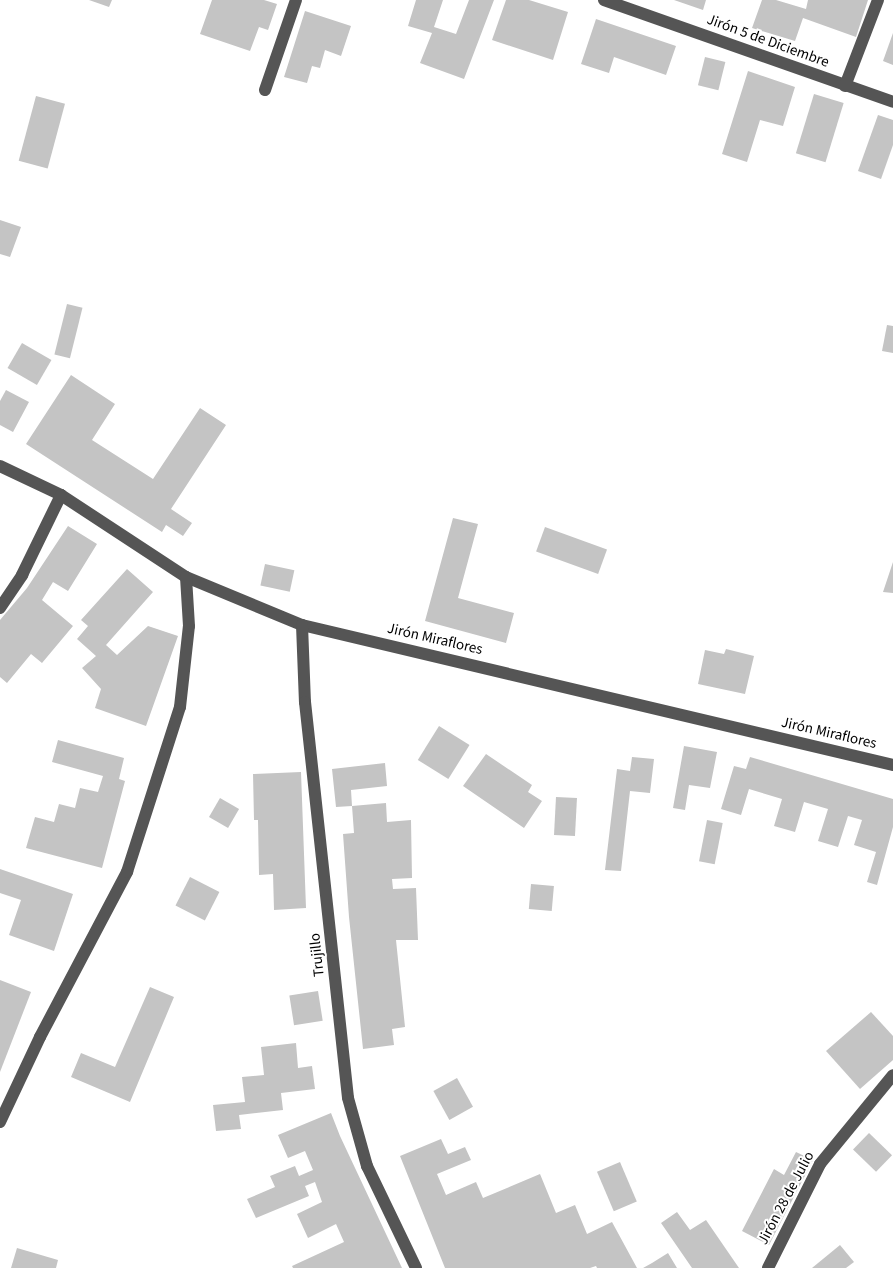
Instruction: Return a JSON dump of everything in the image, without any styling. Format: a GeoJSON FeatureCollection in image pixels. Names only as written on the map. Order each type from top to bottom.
{"type":"FeatureCollection","features":[{"type":"Feature","properties":{"kind":"street"},"geometry":{"type":"LineString","coordinates":[[265,90],[296,0]]}},
{"type":"Feature","properties":{"kind":"street","name":"Jirón 5 de Diciembre"},"geometry":{"type":"LineString","coordinates":[[604,0],[893,102]]}},
{"type":"Feature","properties":{"kind":"street"},"geometry":{"type":"LineString","coordinates":[[845,86],[878,0]]}},
{"type":"Feature","properties":{"kind":"street","name":"Jirón Miraflores"},"geometry":{"type":"LineString","coordinates":[[0,466],[62,495],[186,578],[302,625],[893,765]]}},
{"type":"Feature","properties":{"kind":"street"},"geometry":{"type":"LineString","coordinates":[[0,608],[22,575],[62,495]]}},
{"type":"Feature","properties":{"kind":"street"},"geometry":{"type":"LineString","coordinates":[[0,1122],[34,1048],[127,872],[180,707],[189,626],[186,578]]}},
{"type":"Feature","properties":{"kind":"street","name":"Trujillo"},"geometry":{"type":"LineString","coordinates":[[302,625],[305,702],[348,1098],[367,1166],[416,1268]]}},
{"type":"Feature","properties":{"kind":"street","name":"Jirón 28 de Julio"},"geometry":{"type":"LineString","coordinates":[[768,1268],[820,1164],[893,1075]]}},
{"type":"Feature","properties":{"kind":"building"},"geometry":{"type":"Polygon","coordinates":[[[89,0],[112,0],[109,7],[89,0]]]}},
{"type":"Feature","properties":{"kind":"building"},"geometry":{"type":"Polygon","coordinates":[[[212,0],[264,0],[277,4],[268,30],[259,27],[250,51],[200,34],[212,0]]]}},
{"type":"Feature","properties":{"kind":"building"},"geometry":{"type":"Polygon","coordinates":[[[416,0],[443,0],[434,27],[456,34],[469,0],[494,0],[464,79],[420,63],[432,33],[408,26],[416,0]]]}},
{"type":"Feature","properties":{"kind":"building"},"geometry":{"type":"Polygon","coordinates":[[[506,0],[529,0],[568,12],[553,60],[492,40],[506,0]]]}},
{"type":"Feature","properties":{"kind":"building"},"geometry":{"type":"Polygon","coordinates":[[[674,0],[706,0],[703,10],[674,0]]]}},
{"type":"Feature","properties":{"kind":"building"},"geometry":{"type":"Polygon","coordinates":[[[762,0],[776,0],[806,9],[808,0],[868,0],[856,37],[803,18],[795,41],[752,28],[762,0]]]}},
{"type":"Feature","properties":{"kind":"building"},"geometry":{"type":"Polygon","coordinates":[[[305,11],[351,26],[341,56],[325,50],[320,68],[312,66],[307,83],[284,77],[305,11]]]}},
{"type":"Feature","properties":{"kind":"building"},"geometry":{"type":"Polygon","coordinates":[[[596,19],[676,46],[666,75],[614,57],[609,73],[581,64],[596,19]]]}},
{"type":"Feature","properties":{"kind":"building"},"geometry":{"type":"Polygon","coordinates":[[[893,33],[893,65],[883,61],[893,33]]]}},
{"type":"Feature","properties":{"kind":"building"},"geometry":{"type":"Polygon","coordinates":[[[705,57],[725,62],[718,90],[698,85],[705,57]]]}},
{"type":"Feature","properties":{"kind":"building"},"geometry":{"type":"Polygon","coordinates":[[[748,71],[795,87],[783,126],[760,120],[747,162],[722,154],[748,71]]]}},
{"type":"Feature","properties":{"kind":"building"},"geometry":{"type":"Polygon","coordinates":[[[814,94],[844,103],[826,162],[796,153],[814,94]]]}},
{"type":"Feature","properties":{"kind":"building"},"geometry":{"type":"Polygon","coordinates":[[[36,96],[65,104],[48,168],[19,161],[36,96]]]}},
{"type":"Feature","properties":{"kind":"building"},"geometry":{"type":"Polygon","coordinates":[[[878,115],[893,120],[893,145],[881,179],[858,171],[878,115]]]}},
{"type":"Feature","properties":{"kind":"building"},"geometry":{"type":"Polygon","coordinates":[[[0,220],[21,227],[10,257],[0,254],[0,220]]]}},
{"type":"Feature","properties":{"kind":"building"},"geometry":{"type":"Polygon","coordinates":[[[67,304],[83,308],[70,358],[54,354],[67,304]]]}},
{"type":"Feature","properties":{"kind":"building"},"geometry":{"type":"Polygon","coordinates":[[[887,325],[893,326],[893,353],[882,351],[887,325]]]}},
{"type":"Feature","properties":{"kind":"building"},"geometry":{"type":"Polygon","coordinates":[[[22,343],[51,360],[37,385],[8,368],[22,343]]]}},
{"type":"Feature","properties":{"kind":"building"},"geometry":{"type":"Polygon","coordinates":[[[71,375],[115,404],[92,440],[153,479],[200,408],[226,425],[171,509],[192,523],[183,536],[166,525],[162,532],[26,444],[71,375]]]}},
{"type":"Feature","properties":{"kind":"building"},"geometry":{"type":"Polygon","coordinates":[[[6,390],[29,402],[13,432],[0,425],[0,401],[6,390]]]}},
{"type":"Feature","properties":{"kind":"building"},"geometry":{"type":"Polygon","coordinates":[[[453,518],[478,524],[458,598],[514,613],[506,643],[425,621],[453,518]]]}},
{"type":"Feature","properties":{"kind":"building"},"geometry":{"type":"Polygon","coordinates":[[[68,526],[97,544],[68,591],[53,582],[42,600],[73,626],[42,663],[31,654],[7,683],[0,677],[0,620],[27,588],[68,526]]]}},
{"type":"Feature","properties":{"kind":"building"},"geometry":{"type":"Polygon","coordinates":[[[545,527],[607,550],[598,574],[536,551],[545,527]]]}},
{"type":"Feature","properties":{"kind":"building"},"geometry":{"type":"Polygon","coordinates":[[[893,562],[893,593],[883,592],[893,562]]]}},
{"type":"Feature","properties":{"kind":"building"},"geometry":{"type":"Polygon","coordinates":[[[265,564],[294,570],[290,592],[260,586],[265,564]]]}},
{"type":"Feature","properties":{"kind":"building"},"geometry":{"type":"Polygon","coordinates":[[[127,569],[153,592],[106,645],[117,655],[148,626],[178,636],[146,726],[95,708],[101,689],[82,668],[96,656],[77,639],[88,626],[81,620],[127,569]]]}},
{"type":"Feature","properties":{"kind":"building"},"geometry":{"type":"Polygon","coordinates":[[[726,649],[754,656],[745,694],[698,684],[705,650],[724,654],[726,649]]]}},
{"type":"Feature","properties":{"kind":"building"},"geometry":{"type":"Polygon","coordinates":[[[439,726],[470,745],[448,779],[418,760],[439,726]]]}},
{"type":"Feature","properties":{"kind":"building"},"geometry":{"type":"Polygon","coordinates":[[[58,740],[124,758],[119,779],[125,781],[102,868],[26,848],[35,817],[54,822],[59,804],[75,808],[80,788],[98,792],[103,776],[52,762],[58,740]]]}},
{"type":"Feature","properties":{"kind":"building"},"geometry":{"type":"Polygon","coordinates":[[[684,746],[717,752],[710,788],[689,785],[685,810],[673,808],[684,746]]]}},
{"type":"Feature","properties":{"kind":"building"},"geometry":{"type":"Polygon","coordinates":[[[486,754],[532,785],[528,792],[542,801],[524,828],[463,786],[486,754]]]}},
{"type":"Feature","properties":{"kind":"building"},"geometry":{"type":"Polygon","coordinates":[[[632,757],[654,759],[650,793],[630,791],[621,871],[605,870],[617,769],[630,771],[632,757]]]}},
{"type":"Feature","properties":{"kind":"building"},"geometry":{"type":"Polygon","coordinates":[[[750,757],[893,799],[893,827],[877,885],[867,882],[876,852],[854,845],[862,820],[848,816],[838,847],[818,841],[828,809],[804,802],[795,832],[774,826],[782,799],[749,789],[741,815],[721,809],[734,766],[746,769],[750,757]]]}},
{"type":"Feature","properties":{"kind":"building"},"geometry":{"type":"Polygon","coordinates":[[[385,763],[387,786],[351,790],[352,806],[336,807],[332,769],[385,763]]]}},
{"type":"Feature","properties":{"kind":"building"},"geometry":{"type":"Polygon","coordinates":[[[301,772],[306,908],[274,910],[273,874],[259,875],[258,820],[254,820],[253,774],[301,772]]]}},
{"type":"Feature","properties":{"kind":"building"},"geometry":{"type":"Polygon","coordinates":[[[556,797],[577,798],[575,836],[554,835],[556,797]]]}},
{"type":"Feature","properties":{"kind":"building"},"geometry":{"type":"Polygon","coordinates":[[[220,798],[239,809],[228,828],[209,817],[220,798]]]}},
{"type":"Feature","properties":{"kind":"building"},"geometry":{"type":"Polygon","coordinates":[[[386,803],[387,822],[411,820],[412,878],[392,879],[393,889],[416,888],[418,940],[396,940],[405,1027],[392,1029],[394,1045],[363,1049],[349,917],[343,834],[354,833],[352,806],[386,803]]]}},
{"type":"Feature","properties":{"kind":"building"},"geometry":{"type":"Polygon","coordinates":[[[707,820],[723,823],[715,864],[699,861],[707,820]]]}},
{"type":"Feature","properties":{"kind":"building"},"geometry":{"type":"Polygon","coordinates":[[[0,869],[73,894],[54,951],[9,935],[21,900],[0,893],[0,869]]]}},
{"type":"Feature","properties":{"kind":"building"},"geometry":{"type":"Polygon","coordinates":[[[190,877],[219,892],[205,920],[175,906],[190,877]]]}},
{"type":"Feature","properties":{"kind":"building"},"geometry":{"type":"Polygon","coordinates":[[[531,884],[554,886],[552,911],[529,909],[531,884]]]}},
{"type":"Feature","properties":{"kind":"building"},"geometry":{"type":"Polygon","coordinates":[[[0,980],[31,992],[0,1072],[0,980]]]}},
{"type":"Feature","properties":{"kind":"building"},"geometry":{"type":"Polygon","coordinates":[[[150,987],[174,997],[130,1102],[71,1077],[81,1053],[115,1067],[150,987]]]}},
{"type":"Feature","properties":{"kind":"building"},"geometry":{"type":"Polygon","coordinates":[[[318,991],[323,1021],[294,1025],[289,996],[318,991]]]}},
{"type":"Feature","properties":{"kind":"building"},"geometry":{"type":"Polygon","coordinates":[[[871,1012],[893,1036],[893,1060],[860,1089],[826,1051],[871,1012]]]}},
{"type":"Feature","properties":{"kind":"building"},"geometry":{"type":"Polygon","coordinates":[[[296,1043],[298,1068],[312,1066],[315,1089],[281,1093],[283,1110],[239,1115],[241,1129],[216,1131],[213,1105],[245,1102],[242,1077],[264,1075],[261,1047],[296,1043]]]}},
{"type":"Feature","properties":{"kind":"building"},"geometry":{"type":"Polygon","coordinates":[[[457,1078],[473,1107],[449,1120],[433,1091],[457,1078]]]}},
{"type":"Feature","properties":{"kind":"building"},"geometry":{"type":"Polygon","coordinates":[[[331,1113],[402,1268],[293,1268],[292,1266],[344,1242],[336,1224],[308,1238],[297,1214],[322,1202],[315,1182],[305,1186],[309,1196],[256,1218],[247,1199],[275,1187],[270,1176],[295,1166],[299,1176],[313,1170],[305,1151],[288,1158],[278,1135],[331,1113]]]}},
{"type":"Feature","properties":{"kind":"building"},"geometry":{"type":"Polygon","coordinates":[[[869,1133],[892,1155],[876,1172],[853,1150],[869,1133]]]}},
{"type":"Feature","properties":{"kind":"building"},"geometry":{"type":"Polygon","coordinates":[[[441,1139],[448,1154],[465,1147],[471,1160],[437,1174],[446,1195],[476,1182],[483,1198],[540,1174],[556,1213],[575,1205],[587,1234],[612,1222],[637,1268],[597,1268],[596,1266],[590,1268],[445,1268],[400,1156],[441,1139]]]}},
{"type":"Feature","properties":{"kind":"building"},"geometry":{"type":"Polygon","coordinates":[[[796,1152],[813,1160],[769,1245],[742,1231],[774,1169],[784,1175],[796,1152]]]}},
{"type":"Feature","properties":{"kind":"building"},"geometry":{"type":"Polygon","coordinates":[[[620,1162],[637,1202],[614,1211],[597,1172],[620,1162]]]}},
{"type":"Feature","properties":{"kind":"building"},"geometry":{"type":"Polygon","coordinates":[[[677,1212],[690,1230],[706,1220],[739,1268],[692,1268],[661,1223],[677,1212]]]}},
{"type":"Feature","properties":{"kind":"building"},"geometry":{"type":"Polygon","coordinates":[[[840,1245],[854,1262],[846,1268],[812,1268],[840,1245]]]}},
{"type":"Feature","properties":{"kind":"building"},"geometry":{"type":"Polygon","coordinates":[[[17,1248],[58,1260],[56,1268],[11,1268],[17,1248]]]}},
{"type":"Feature","properties":{"kind":"building"},"geometry":{"type":"Polygon","coordinates":[[[668,1253],[677,1268],[643,1268],[652,1263],[668,1253]]]}}]}
